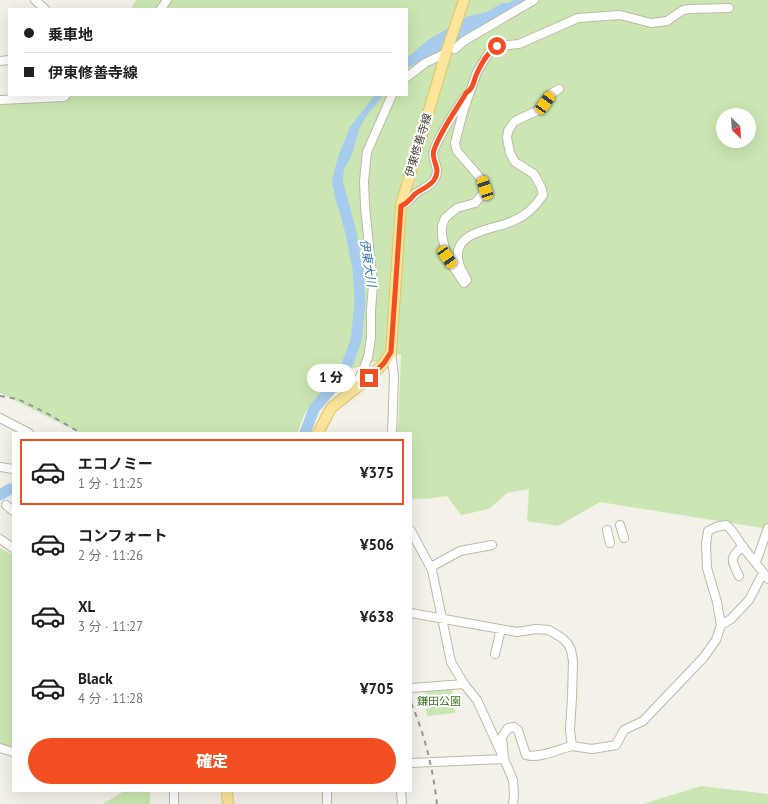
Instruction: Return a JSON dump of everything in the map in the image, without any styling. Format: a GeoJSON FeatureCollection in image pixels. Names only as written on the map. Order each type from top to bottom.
{"type":"FeatureCollection","features":[{"type":"Feature","properties":{"kind":"main road","name":"伊東修善寺線"},"geometry":{"type":"LineString","coordinates":[[391,352],[401,206],[464,0]]}},
{"type":"Feature","properties":{"kind":"main road"},"geometry":{"type":"LineString","coordinates":[[319,432],[331,408],[369,378],[384,363],[391,352]]}},
{"type":"Feature","properties":{"kind":"main road"},"geometry":{"type":"LineString","coordinates":[[227,792],[228,804]]}},
{"type":"Feature","properties":{"kind":"street"},"geometry":{"type":"LineString","coordinates":[[35,0],[44,8]]}},
{"type":"Feature","properties":{"kind":"street"},"geometry":{"type":"LineString","coordinates":[[408,76],[425,63],[534,0]]}},
{"type":"Feature","properties":{"kind":"street"},"geometry":{"type":"LineString","coordinates":[[559,90],[551,94],[537,111],[514,122],[508,131],[507,138],[510,153],[515,162],[534,174],[541,187],[543,195],[537,205],[514,221],[468,236],[460,244],[458,256],[459,264],[467,280],[464,283],[447,257],[442,236],[442,226],[445,218],[457,208],[475,203],[482,195],[485,188],[482,180],[457,151],[455,143],[463,112],[477,72],[490,51],[497,46],[518,44],[578,18],[620,15],[651,23],[667,21],[683,10],[729,8]]}},
{"type":"Feature","properties":{"kind":"street"},"geometry":{"type":"LineString","coordinates":[[401,206],[408,203],[414,195],[431,184],[436,178],[437,169],[432,152],[439,137],[466,93],[471,90]]}},
{"type":"Feature","properties":{"kind":"street"},"geometry":{"type":"LineString","coordinates":[[0,100],[65,96]]}},
{"type":"Feature","properties":{"kind":"street"},"geometry":{"type":"LineString","coordinates":[[349,394],[362,373],[368,357],[372,338],[371,310],[373,286],[364,181],[367,152],[392,96]]}},
{"type":"Feature","properties":{"kind":"street"},"geometry":{"type":"LineString","coordinates":[[391,352],[394,376],[392,432]]}},
{"type":"Feature","properties":{"kind":"street"},"geometry":{"type":"LineString","coordinates":[[0,418],[27,432]]}},
{"type":"Feature","properties":{"kind":"street"},"geometry":{"type":"LineString","coordinates":[[0,467],[12,469]]}},
{"type":"Feature","properties":{"kind":"street"},"geometry":{"type":"LineString","coordinates":[[6,505],[12,510]]}},
{"type":"Feature","properties":{"kind":"street"},"geometry":{"type":"LineString","coordinates":[[620,525],[624,538]]}},
{"type":"Feature","properties":{"kind":"street"},"geometry":{"type":"LineString","coordinates":[[504,759],[502,737],[508,728],[514,727],[518,730],[526,755],[537,756],[572,746],[592,749],[616,744],[624,730],[644,721],[704,657],[716,640],[721,626],[717,602],[707,568],[706,544],[708,530],[726,526],[732,530],[742,546],[766,576],[749,600],[731,619],[721,626]]}},
{"type":"Feature","properties":{"kind":"street"},"geometry":{"type":"LineString","coordinates":[[756,562],[768,528]]}},
{"type":"Feature","properties":{"kind":"street"},"geometry":{"type":"LineString","coordinates":[[607,530],[610,543]]}},
{"type":"Feature","properties":{"kind":"street"},"geometry":{"type":"LineString","coordinates":[[412,533],[431,568],[443,618],[451,662],[464,684],[476,700],[504,759],[512,780],[514,796],[513,804]]}},
{"type":"Feature","properties":{"kind":"street"},"geometry":{"type":"LineString","coordinates":[[0,539],[12,547]]}},
{"type":"Feature","properties":{"kind":"street"},"geometry":{"type":"LineString","coordinates":[[431,568],[460,552],[492,545]]}},
{"type":"Feature","properties":{"kind":"street"},"geometry":{"type":"LineString","coordinates":[[739,576],[732,558],[742,546]]}},
{"type":"Feature","properties":{"kind":"street"},"geometry":{"type":"LineString","coordinates":[[412,613],[517,632],[536,629],[549,630],[562,638],[571,650],[573,661],[570,730],[572,746]]}},
{"type":"Feature","properties":{"kind":"street"},"geometry":{"type":"LineString","coordinates":[[495,654],[502,629]]}},
{"type":"Feature","properties":{"kind":"street"},"geometry":{"type":"LineString","coordinates":[[412,688],[464,684]]}},
{"type":"Feature","properties":{"kind":"street"},"geometry":{"type":"LineString","coordinates":[[0,748],[12,752]]}},
{"type":"Feature","properties":{"kind":"street"},"geometry":{"type":"LineString","coordinates":[[412,763],[504,759]]}},
{"type":"Feature","properties":{"kind":"street"},"geometry":{"type":"LineString","coordinates":[[174,792],[174,804]]}},
{"type":"Feature","properties":{"kind":"street"},"geometry":{"type":"LineString","coordinates":[[327,792],[327,804]]}},
{"type":"Feature","properties":{"kind":"street"},"geometry":{"type":"LineString","coordinates":[[401,792],[402,804]]}},
{"type":"Feature","properties":{"kind":"green space"},"geometry":{"type":"Polygon","coordinates":[[[136,0],[768,0],[768,529],[600,502],[558,526],[527,521],[529,489],[507,493],[489,509],[461,515],[447,496],[424,499],[412,498],[412,432],[396,432],[398,428],[401,354],[338,373],[305,413],[297,432],[78,432],[0,393],[0,103],[47,96],[408,96],[408,8],[132,8],[136,0]]]}},
{"type":"Feature","properties":{"kind":"green space"},"geometry":{"type":"Polygon","coordinates":[[[0,548],[12,554],[12,748],[0,745],[0,548]]]}},
{"type":"Feature","properties":{"kind":"green space","name":"鎌田公園"},"geometry":{"type":"Polygon","coordinates":[[[446,684],[447,689],[452,689],[455,713],[427,716],[424,686],[446,684]]]}},
{"type":"Feature","properties":{"kind":"green space"},"geometry":{"type":"Polygon","coordinates":[[[701,786],[768,794],[768,804],[643,804],[701,786]]]}},
{"type":"Feature","properties":{"kind":"green space"},"geometry":{"type":"Polygon","coordinates":[[[122,792],[150,792],[150,804],[103,804],[122,792]]]}},
{"type":"Feature","properties":{"kind":"water"},"geometry":{"type":"Polygon","coordinates":[[[514,0],[527,0],[492,19],[437,53],[408,68],[408,57],[428,40],[469,16],[487,12],[502,3],[509,3],[514,0]]]}},
{"type":"Feature","properties":{"kind":"water"},"geometry":{"type":"Polygon","coordinates":[[[374,96],[382,96],[361,125],[352,155],[344,168],[341,204],[350,223],[340,213],[336,202],[332,180],[338,157],[350,127],[374,96]]]}},
{"type":"Feature","properties":{"kind":"waterway","name":"伊東大川"},"geometry":{"type":"LineString","coordinates":[[305,432],[314,409],[343,375],[356,341],[360,302],[358,269],[351,233],[338,184]]}},
{"type":"Feature","properties":{"kind":"waterway"},"geometry":{"type":"LineString","coordinates":[[0,495],[12,489]]}},
{"type":"Feature","properties":{"kind":"railway"},"geometry":{"type":"LineString","coordinates":[[0,396],[18,399],[79,432]]}},
{"type":"Feature","properties":{"kind":"railway"},"geometry":{"type":"LineString","coordinates":[[412,706],[428,752],[437,804]]}},
{"type":"Feature","properties":{"kind":"route"},"geometry":{"type":"LineString","coordinates":[[369,378],[384,363],[391,352],[398,230],[401,206],[408,203],[414,195],[431,184],[436,178],[437,169],[432,152],[439,137],[466,93],[471,90],[477,72],[490,51],[497,46]]}}]}
